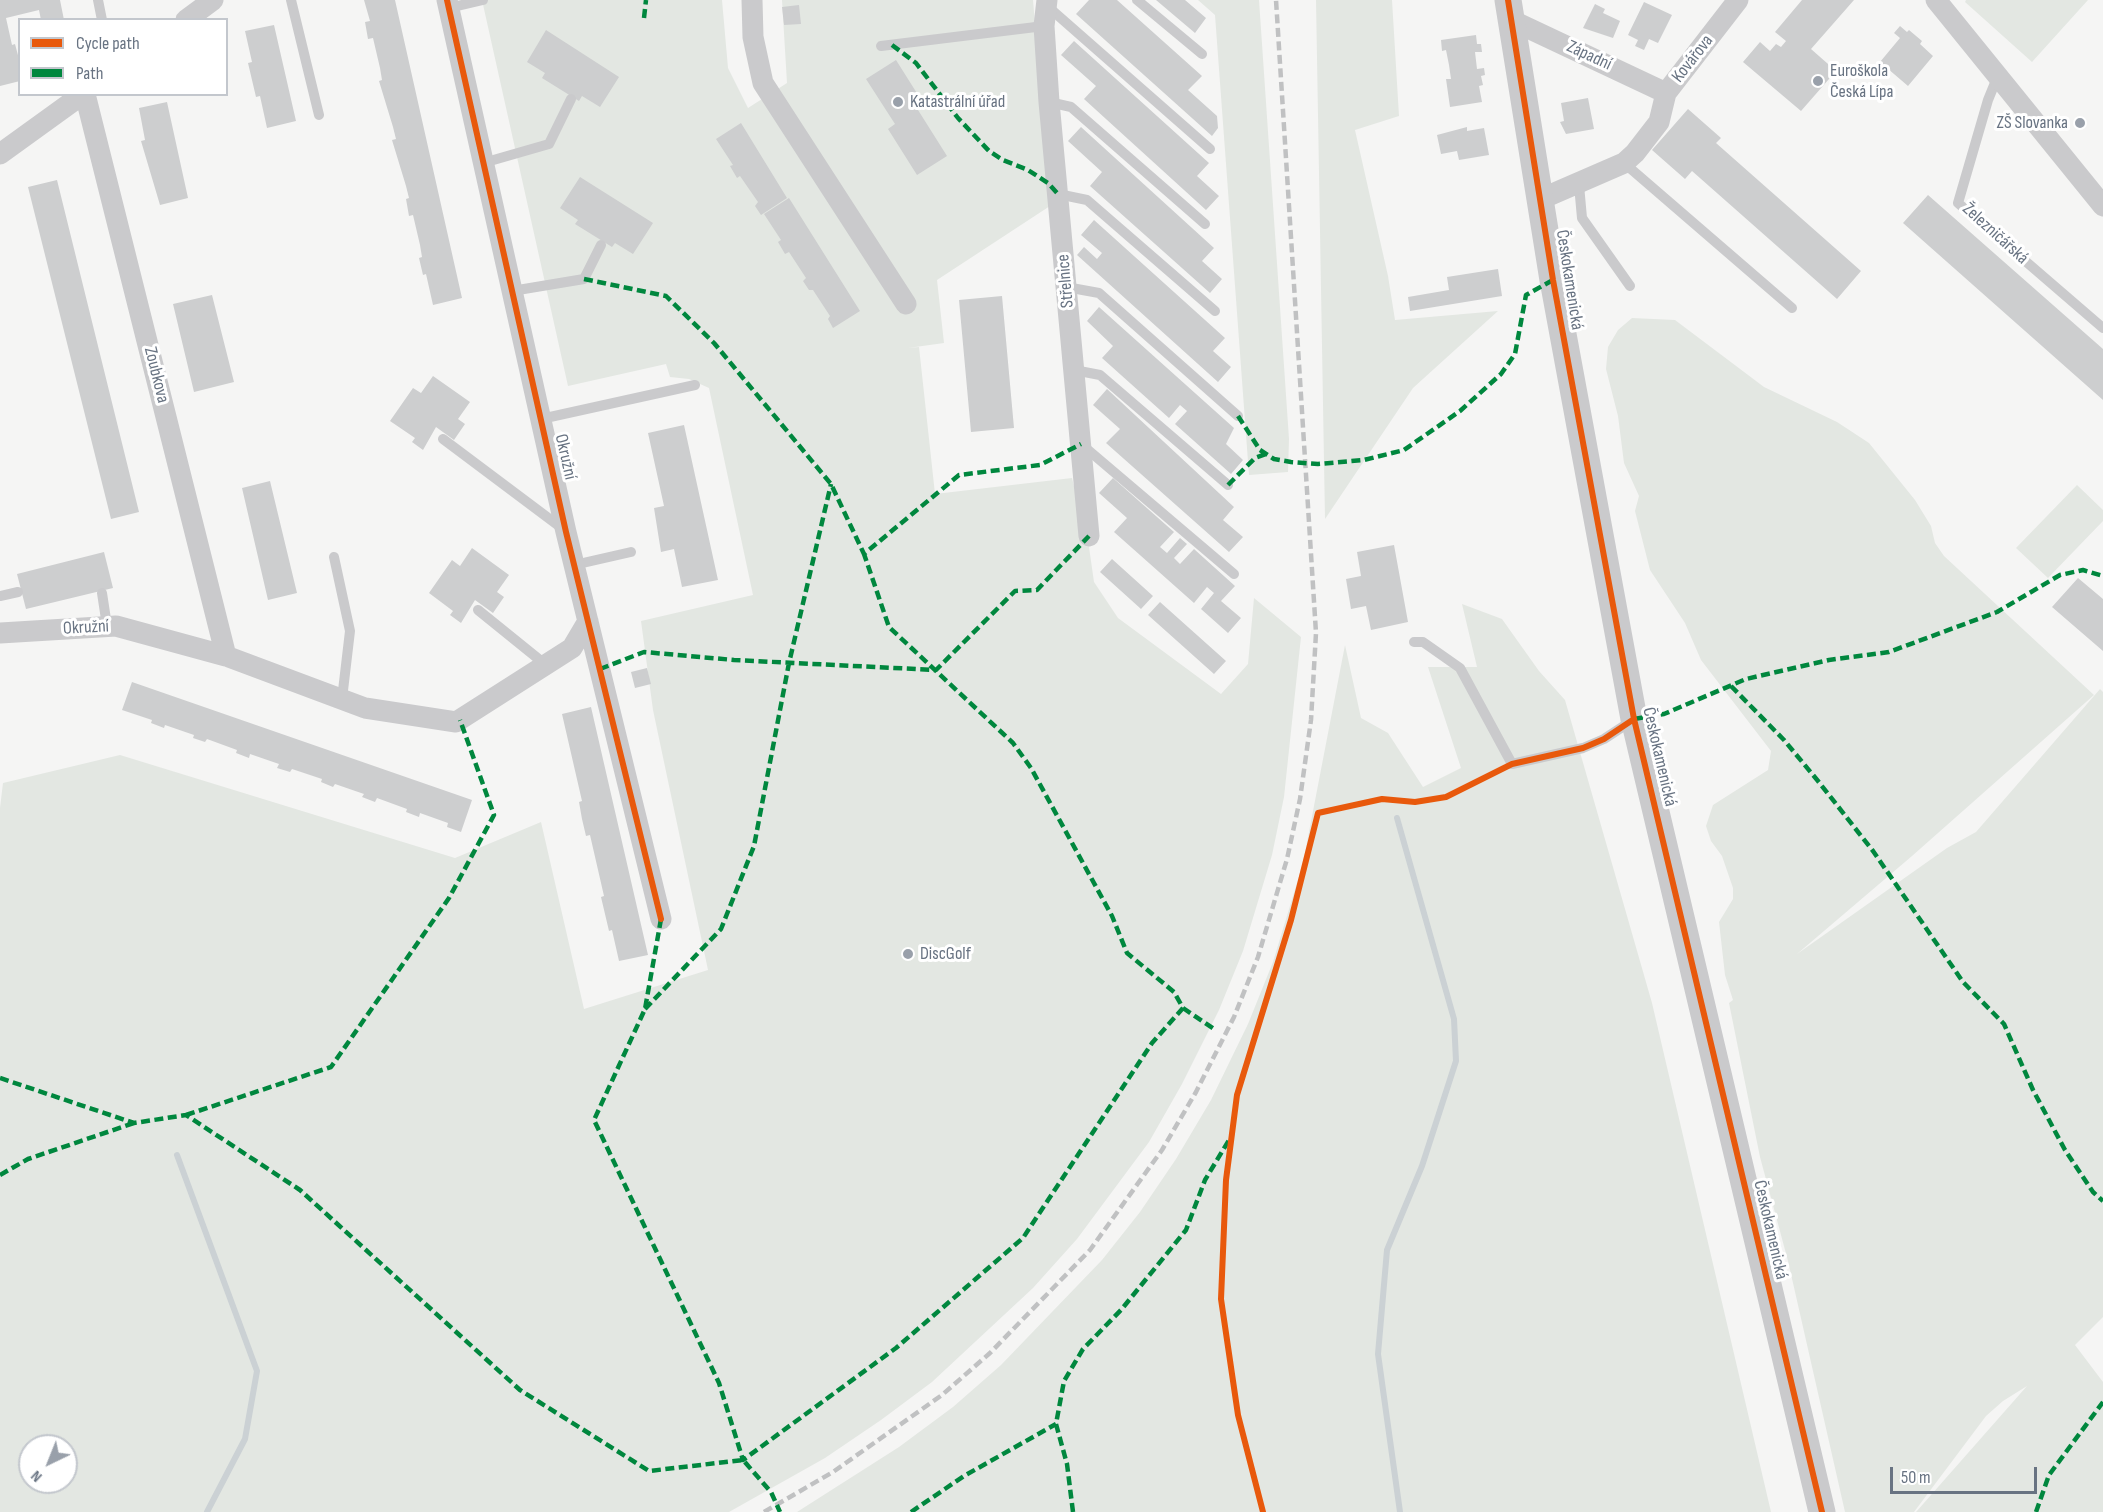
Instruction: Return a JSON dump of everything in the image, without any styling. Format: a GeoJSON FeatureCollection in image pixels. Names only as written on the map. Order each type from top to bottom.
{"type":"FeatureCollection","features":[{"type":"Feature","properties":{"kind":"street"},"geometry":{"type":"LineString","coordinates":[[189,18],[213,0]]}},
{"type":"Feature","properties":{"kind":"street"},"geometry":{"type":"LineString","coordinates":[[752,0],[753,38],[763,83],[906,304]]}},
{"type":"Feature","properties":{"kind":"street","name":"Kovářova"},"geometry":{"type":"LineString","coordinates":[[1541,200],[1624,163],[1659,122],[1666,93],[1738,0]]}},
{"type":"Feature","properties":{"kind":"street"},"geometry":{"type":"LineString","coordinates":[[1936,0],[2103,206]]}},
{"type":"Feature","properties":{"kind":"street","name":"Střelnice"},"geometry":{"type":"LineString","coordinates":[[1046,2],[1044,26],[1049,102],[1089,536]]}},
{"type":"Feature","properties":{"kind":"street","name":"Okružní"},"geometry":{"type":"LineString","coordinates":[[448,4],[566,531],[661,919]]}},
{"type":"Feature","properties":{"kind":"street","name":"Západní"},"geometry":{"type":"LineString","coordinates":[[1509,10],[1666,93]]}},
{"type":"Feature","properties":{"kind":"street","name":"Českokamenická"},"geometry":{"type":"LineString","coordinates":[[1509,10],[1553,280],[1634,719],[1822,1512]]}},
{"type":"Feature","properties":{"kind":"street"},"geometry":{"type":"LineString","coordinates":[[0,154],[81,96]]}},
{"type":"Feature","properties":{"kind":"street","name":"Zoubkova"},"geometry":{"type":"LineString","coordinates":[[85,96],[226,656]]}},
{"type":"Feature","properties":{"kind":"street","name":"Okružní"},"geometry":{"type":"LineString","coordinates":[[0,633],[116,626],[226,656],[365,708],[456,722],[572,648],[588,621]]}},
{"type":"Feature","properties":{"kind":"lane"},"geometry":{"type":"LineString","coordinates":[[98,0],[102,18]]}},
{"type":"Feature","properties":{"kind":"lane"},"geometry":{"type":"LineString","coordinates":[[291,0],[319,115]]}},
{"type":"Feature","properties":{"kind":"lane"},"geometry":{"type":"LineString","coordinates":[[448,4],[483,0]]}},
{"type":"Feature","properties":{"kind":"lane"},"geometry":{"type":"LineString","coordinates":[[1137,0],[1202,54]]}},
{"type":"Feature","properties":{"kind":"lane"},"geometry":{"type":"LineString","coordinates":[[1046,2],[1210,149]]}},
{"type":"Feature","properties":{"kind":"lane"},"geometry":{"type":"LineString","coordinates":[[881,46],[1044,26]]}},
{"type":"Feature","properties":{"kind":"lane","name":"Železničářská"},"geometry":{"type":"LineString","coordinates":[[1997,78],[1988,100],[1958,202],[2103,328]]}},
{"type":"Feature","properties":{"kind":"lane"},"geometry":{"type":"LineString","coordinates":[[483,163],[549,144],[572,99]]}},
{"type":"Feature","properties":{"kind":"lane"},"geometry":{"type":"LineString","coordinates":[[1049,102],[1071,107],[1205,224]]}},
{"type":"Feature","properties":{"kind":"lane"},"geometry":{"type":"LineString","coordinates":[[1624,163],[1792,308]]}},
{"type":"Feature","properties":{"kind":"lane"},"geometry":{"type":"LineString","coordinates":[[1579,185],[1582,218],[1630,286]]}},
{"type":"Feature","properties":{"kind":"lane"},"geometry":{"type":"LineString","coordinates":[[1058,194],[1087,200],[1215,311]]}},
{"type":"Feature","properties":{"kind":"lane"},"geometry":{"type":"LineString","coordinates":[[512,291],[584,279],[602,245]]}},
{"type":"Feature","properties":{"kind":"lane"},"geometry":{"type":"LineString","coordinates":[[1066,287],[1099,293],[1238,416]]}},
{"type":"Feature","properties":{"kind":"lane"},"geometry":{"type":"LineString","coordinates":[[1074,370],[1100,375],[1228,484]]}},
{"type":"Feature","properties":{"kind":"lane"},"geometry":{"type":"LineString","coordinates":[[541,419],[695,385]]}},
{"type":"Feature","properties":{"kind":"lane"},"geometry":{"type":"LineString","coordinates":[[443,439],[566,531]]}},
{"type":"Feature","properties":{"kind":"lane"},"geometry":{"type":"LineString","coordinates":[[1081,444],[1234,574]]}},
{"type":"Feature","properties":{"kind":"lane"},"geometry":{"type":"LineString","coordinates":[[574,565],[631,552]]}},
{"type":"Feature","properties":{"kind":"lane"},"geometry":{"type":"LineString","coordinates":[[334,557],[350,631],[342,699]]}},
{"type":"Feature","properties":{"kind":"lane"},"geometry":{"type":"LineString","coordinates":[[0,596],[18,592]]}},
{"type":"Feature","properties":{"kind":"lane"},"geometry":{"type":"LineString","coordinates":[[102,593],[107,627]]}},
{"type":"Feature","properties":{"kind":"lane"},"geometry":{"type":"LineString","coordinates":[[478,609],[546,665]]}},
{"type":"Feature","properties":{"kind":"lane"},"geometry":{"type":"LineString","coordinates":[[1414,642],[1423,642],[1460,668],[1512,764],[1583,748],[1604,739],[1634,719]]}},
{"type":"Feature","properties":{"kind":"shaded area"},"geometry":{"type":"Polygon","coordinates":[[[482,0],[722,0],[728,68],[748,108],[787,83],[782,0],[1033,0],[1050,206],[937,280],[944,343],[908,348],[919,347],[935,494],[1072,478],[1089,547],[1094,582],[1118,618],[1221,694],[1248,664],[1254,598],[1301,637],[1284,797],[1272,855],[1243,951],[1219,1010],[1182,1084],[1149,1142],[1077,1239],[1033,1288],[932,1382],[825,1458],[729,1512],[0,1512],[0,808],[3,783],[120,755],[455,858],[541,822],[584,1009],[708,970],[653,710],[641,621],[753,595],[709,388],[689,379],[670,377],[666,364],[568,386],[482,0]]]}},
{"type":"Feature","properties":{"kind":"shaded area"},"geometry":{"type":"Polygon","coordinates":[[[1198,0],[1259,0],[1289,439],[1288,472],[1249,475],[1215,15],[1198,0]]]}},
{"type":"Feature","properties":{"kind":"shaded area"},"geometry":{"type":"Polygon","coordinates":[[[1316,0],[1392,0],[1399,116],[1355,130],[1388,276],[1395,320],[1498,311],[1413,388],[1325,519],[1316,0]]]}},
{"type":"Feature","properties":{"kind":"shaded area"},"geometry":{"type":"Polygon","coordinates":[[[1966,0],[2088,0],[2032,62],[1965,2],[1966,0]]]}},
{"type":"Feature","properties":{"kind":"shaded area"},"geometry":{"type":"Polygon","coordinates":[[[1632,318],[1675,320],[1764,387],[1837,422],[1869,443],[1915,500],[1931,526],[1935,543],[1944,556],[2094,695],[1797,954],[1947,848],[1976,832],[2100,689],[2103,692],[2103,1317],[2075,1345],[2103,1382],[2103,1512],[1916,1512],[2027,1386],[2003,1401],[1986,1416],[1914,1512],[1845,1512],[1788,1261],[1760,1157],[1729,1003],[1733,1000],[1725,975],[1719,922],[1733,899],[1733,888],[1722,856],[1711,841],[1706,826],[1713,805],[1768,770],[1771,751],[1701,660],[1685,623],[1650,570],[1635,511],[1639,496],[1624,463],[1618,416],[1606,369],[1608,347],[1618,330],[1632,318]]]}},
{"type":"Feature","properties":{"kind":"shaded area"},"geometry":{"type":"Polygon","coordinates":[[[2077,485],[2103,510],[2103,521],[2048,578],[2016,548],[2077,485]]]}},
{"type":"Feature","properties":{"kind":"shaded area"},"geometry":{"type":"Polygon","coordinates":[[[1462,604],[1502,619],[1539,671],[1565,700],[1652,1003],[1771,1512],[797,1512],[899,1447],[953,1407],[1001,1365],[1102,1260],[1140,1212],[1176,1159],[1211,1100],[1248,1024],[1273,962],[1303,863],[1345,645],[1361,718],[1388,733],[1423,787],[1461,768],[1428,667],[1477,667],[1462,604]]]}},
{"type":"Feature","properties":{"kind":"building"},"geometry":{"type":"Polygon","coordinates":[[[0,0],[60,0],[64,18],[41,18],[39,10],[6,18],[12,45],[15,44],[18,55],[18,82],[0,86],[0,0]]]}},
{"type":"Feature","properties":{"kind":"building"},"geometry":{"type":"Polygon","coordinates":[[[364,0],[395,0],[462,298],[433,305],[426,274],[423,275],[419,258],[422,257],[420,245],[413,215],[409,216],[406,199],[409,198],[392,140],[396,139],[379,81],[382,80],[380,68],[373,38],[368,39],[365,22],[370,21],[364,0]]]}},
{"type":"Feature","properties":{"kind":"building"},"geometry":{"type":"Polygon","coordinates":[[[1089,0],[1117,0],[1202,76],[1188,90],[1217,116],[1218,128],[1212,136],[1076,14],[1089,0]]]}},
{"type":"Feature","properties":{"kind":"building"},"geometry":{"type":"Polygon","coordinates":[[[1156,0],[1185,0],[1206,18],[1195,33],[1156,0]]]}},
{"type":"Feature","properties":{"kind":"building"},"geometry":{"type":"Polygon","coordinates":[[[1802,0],[1854,0],[1811,49],[1836,71],[1801,111],[1743,62],[1760,42],[1770,51],[1776,44],[1781,47],[1786,41],[1775,32],[1802,0]]]}},
{"type":"Feature","properties":{"kind":"building"},"geometry":{"type":"Polygon","coordinates":[[[1644,2],[1672,15],[1658,43],[1649,39],[1644,50],[1635,46],[1638,40],[1628,35],[1644,2]]]}},
{"type":"Feature","properties":{"kind":"building"},"geometry":{"type":"Polygon","coordinates":[[[1595,4],[1605,9],[1603,13],[1620,21],[1613,38],[1583,28],[1595,4]]]}},
{"type":"Feature","properties":{"kind":"building"},"geometry":{"type":"Polygon","coordinates":[[[799,5],[801,24],[784,25],[782,7],[799,5]]]}},
{"type":"Feature","properties":{"kind":"building"},"geometry":{"type":"Polygon","coordinates":[[[274,25],[296,121],[267,128],[260,96],[256,97],[248,63],[252,62],[245,31],[274,25]]]}},
{"type":"Feature","properties":{"kind":"building"},"geometry":{"type":"Polygon","coordinates":[[[1900,26],[1922,41],[1920,44],[1933,56],[1908,86],[1880,62],[1900,38],[1894,33],[1900,26]]]}},
{"type":"Feature","properties":{"kind":"building"},"geometry":{"type":"Polygon","coordinates":[[[546,30],[619,77],[600,107],[582,96],[579,101],[542,78],[545,73],[527,62],[546,30]]]}},
{"type":"Feature","properties":{"kind":"building"},"geometry":{"type":"Polygon","coordinates":[[[1476,35],[1477,44],[1481,44],[1482,52],[1475,52],[1477,69],[1484,68],[1485,75],[1481,76],[1483,85],[1479,86],[1482,102],[1450,107],[1446,79],[1451,79],[1446,50],[1442,51],[1441,40],[1476,35]]]}},
{"type":"Feature","properties":{"kind":"building"},"geometry":{"type":"Polygon","coordinates":[[[1074,41],[1209,163],[1197,176],[1219,196],[1206,210],[1084,99],[1096,86],[1061,55],[1074,41]]]}},
{"type":"Feature","properties":{"kind":"building"},"geometry":{"type":"Polygon","coordinates":[[[896,60],[925,106],[918,110],[947,156],[917,175],[888,129],[895,124],[866,79],[896,60]]]}},
{"type":"Feature","properties":{"kind":"building"},"geometry":{"type":"Polygon","coordinates":[[[1588,98],[1594,129],[1566,134],[1560,122],[1564,121],[1561,103],[1588,98]]]}},
{"type":"Feature","properties":{"kind":"building"},"geometry":{"type":"Polygon","coordinates":[[[167,102],[188,198],[160,205],[141,141],[145,140],[139,108],[167,102]]]}},
{"type":"Feature","properties":{"kind":"building"},"geometry":{"type":"Polygon","coordinates":[[[1688,109],[1721,138],[1716,143],[1861,271],[1837,299],[1692,171],[1685,179],[1652,150],[1688,109]]]}},
{"type":"Feature","properties":{"kind":"building"},"geometry":{"type":"Polygon","coordinates":[[[741,123],[787,198],[761,215],[755,206],[758,202],[740,176],[737,178],[730,166],[733,165],[716,139],[741,123]]]}},
{"type":"Feature","properties":{"kind":"building"},"geometry":{"type":"Polygon","coordinates":[[[1081,127],[1214,248],[1202,261],[1222,279],[1210,293],[1090,186],[1102,172],[1068,141],[1081,127]]]}},
{"type":"Feature","properties":{"kind":"building"},"geometry":{"type":"Polygon","coordinates":[[[1467,127],[1467,131],[1484,128],[1489,155],[1459,160],[1457,151],[1441,154],[1437,135],[1467,127]]]}},
{"type":"Feature","properties":{"kind":"building"},"geometry":{"type":"Polygon","coordinates":[[[580,177],[653,223],[633,254],[615,243],[612,247],[575,224],[578,220],[560,208],[580,177]]]}},
{"type":"Feature","properties":{"kind":"building"},"geometry":{"type":"Polygon","coordinates":[[[57,180],[139,512],[111,519],[28,187],[57,180]]]}},
{"type":"Feature","properties":{"kind":"building"},"geometry":{"type":"Polygon","coordinates":[[[1928,195],[2103,349],[2103,400],[1903,223],[1928,195]]]}},
{"type":"Feature","properties":{"kind":"building"},"geometry":{"type":"Polygon","coordinates":[[[789,198],[860,311],[833,328],[828,319],[830,316],[813,290],[809,290],[803,281],[806,278],[789,252],[785,254],[778,242],[781,240],[764,214],[789,198]]]}},
{"type":"Feature","properties":{"kind":"building"},"geometry":{"type":"Polygon","coordinates":[[[1094,220],[1225,338],[1213,351],[1231,367],[1218,382],[1077,255],[1084,247],[1097,259],[1102,253],[1081,235],[1094,220]]]}},
{"type":"Feature","properties":{"kind":"building"},"geometry":{"type":"Polygon","coordinates":[[[1498,269],[1502,296],[1410,311],[1408,297],[1449,290],[1447,277],[1498,269]]]}},
{"type":"Feature","properties":{"kind":"building"},"geometry":{"type":"Polygon","coordinates":[[[212,295],[234,382],[194,392],[173,304],[212,295]]]}},
{"type":"Feature","properties":{"kind":"building"},"geometry":{"type":"Polygon","coordinates":[[[1002,296],[1014,428],[971,432],[959,300],[1002,296]]]}},
{"type":"Feature","properties":{"kind":"building"},"geometry":{"type":"Polygon","coordinates":[[[1099,307],[1234,428],[1226,444],[1243,460],[1231,474],[1175,424],[1187,411],[1180,405],[1169,418],[1102,358],[1113,346],[1087,321],[1099,307]]]}},
{"type":"Feature","properties":{"kind":"building"},"geometry":{"type":"Polygon","coordinates":[[[433,376],[470,402],[458,419],[465,424],[454,440],[436,427],[423,450],[412,442],[415,438],[390,421],[413,388],[421,393],[433,376]]]}},
{"type":"Feature","properties":{"kind":"building"},"geometry":{"type":"Polygon","coordinates":[[[1107,389],[1234,507],[1223,520],[1243,537],[1229,552],[1106,443],[1120,429],[1093,405],[1107,389]]]}},
{"type":"Feature","properties":{"kind":"building"},"geometry":{"type":"Polygon","coordinates":[[[684,425],[718,580],[682,587],[674,549],[661,552],[654,508],[664,506],[648,433],[684,425]]]}},
{"type":"Feature","properties":{"kind":"building"},"geometry":{"type":"Polygon","coordinates":[[[1113,478],[1174,532],[1160,547],[1167,553],[1180,538],[1187,544],[1174,558],[1180,564],[1194,549],[1235,586],[1221,601],[1241,618],[1228,633],[1201,609],[1214,593],[1207,587],[1194,603],[1114,532],[1127,518],[1099,493],[1113,478]]]}},
{"type":"Feature","properties":{"kind":"building"},"geometry":{"type":"Polygon","coordinates":[[[270,481],[297,593],[268,600],[242,488],[270,481]]]}},
{"type":"Feature","properties":{"kind":"building"},"geometry":{"type":"Polygon","coordinates":[[[1394,545],[1408,622],[1371,630],[1366,606],[1351,609],[1346,579],[1361,576],[1357,552],[1394,545]]]}},
{"type":"Feature","properties":{"kind":"building"},"geometry":{"type":"Polygon","coordinates":[[[472,548],[509,575],[497,592],[504,597],[493,613],[475,600],[461,623],[450,615],[453,611],[429,593],[452,560],[460,566],[472,548]]]}},
{"type":"Feature","properties":{"kind":"building"},"geometry":{"type":"Polygon","coordinates":[[[104,552],[113,588],[26,609],[17,574],[104,552]]]}},
{"type":"Feature","properties":{"kind":"building"},"geometry":{"type":"Polygon","coordinates":[[[1112,559],[1153,596],[1141,609],[1100,572],[1112,559]]]}},
{"type":"Feature","properties":{"kind":"building"},"geometry":{"type":"Polygon","coordinates":[[[2078,578],[2103,599],[2103,651],[2052,607],[2078,578]]]}},
{"type":"Feature","properties":{"kind":"building"},"geometry":{"type":"Polygon","coordinates":[[[1160,602],[1226,661],[1214,674],[1148,615],[1160,602]]]}},
{"type":"Feature","properties":{"kind":"building"},"geometry":{"type":"Polygon","coordinates":[[[647,668],[651,684],[635,688],[631,672],[647,668]]]}},
{"type":"Feature","properties":{"kind":"building"},"geometry":{"type":"Polygon","coordinates":[[[132,682],[472,800],[461,832],[447,827],[448,823],[420,813],[419,817],[406,812],[407,809],[377,798],[375,802],[362,797],[364,794],[335,784],[333,787],[321,782],[322,779],[292,769],[290,772],[277,768],[279,764],[250,754],[249,758],[236,753],[237,750],[207,739],[205,742],[193,738],[194,735],[165,725],[164,728],[151,723],[152,720],[122,710],[132,682]]]}},
{"type":"Feature","properties":{"kind":"building"},"geometry":{"type":"Polygon","coordinates":[[[591,707],[648,955],[619,961],[601,897],[604,896],[590,835],[586,836],[582,819],[579,802],[582,801],[562,714],[591,707]]]}},
{"type":"Feature","properties":{"kind":"waterway"},"geometry":{"type":"LineString","coordinates":[[1397,818],[1454,1019],[1456,1061],[1422,1166],[1387,1250],[1378,1354],[1400,1512]]}},
{"type":"Feature","properties":{"kind":"waterway"},"geometry":{"type":"LineString","coordinates":[[177,1155],[257,1371],[245,1439],[207,1512]]}},
{"type":"Feature","properties":{"kind":"railway"},"geometry":{"type":"LineString","coordinates":[[764,1512],[833,1472],[942,1395],[990,1353],[1090,1250],[1162,1150],[1196,1092],[1234,1017],[1258,957],[1287,859],[1300,799],[1311,720],[1316,633],[1276,0]]}},
{"type":"Feature","properties":{"kind":"marked path"},"geometry":{"type":"LineString","coordinates":[[644,18],[646,0]]}},
{"type":"Feature","properties":{"kind":"marked path"},"geometry":{"type":"LineString","coordinates":[[892,45],[916,63],[958,118],[989,151],[1003,160],[1028,170],[1048,183],[1058,194]]}},
{"type":"Feature","properties":{"kind":"marked path"},"geometry":{"type":"LineString","coordinates":[[584,279],[666,296],[714,343],[831,484],[864,554],[959,475],[1040,465],[1081,444]]}},
{"type":"Feature","properties":{"kind":"marked path"},"geometry":{"type":"LineString","coordinates":[[1238,416],[1260,450],[1274,459],[1318,464],[1364,460],[1404,450],[1460,411],[1501,374],[1515,354],[1526,295],[1553,280]]}},
{"type":"Feature","properties":{"kind":"marked path"},"geometry":{"type":"LineString","coordinates":[[1228,485],[1255,458],[1266,454]]}},
{"type":"Feature","properties":{"kind":"marked path"},"geometry":{"type":"LineString","coordinates":[[645,1009],[721,929],[754,846],[789,663],[831,484]]}},
{"type":"Feature","properties":{"kind":"marked path"},"geometry":{"type":"LineString","coordinates":[[600,669],[644,652],[734,660],[936,670],[1015,591],[1037,590],[1089,536]]}},
{"type":"Feature","properties":{"kind":"marked path"},"geometry":{"type":"LineString","coordinates":[[661,919],[645,1009],[594,1120],[719,1383],[743,1460],[896,1348],[1023,1238],[1152,1043],[1183,1008],[1174,992],[1127,953],[1112,916],[1031,768],[1013,743],[889,627],[864,554]]}},
{"type":"Feature","properties":{"kind":"marked path"},"geometry":{"type":"LineString","coordinates":[[1634,719],[1664,714],[1746,679],[1829,660],[1889,652],[1997,612],[2060,575],[2083,570],[2103,576]]}},
{"type":"Feature","properties":{"kind":"marked path"},"geometry":{"type":"LineString","coordinates":[[1731,686],[1784,740],[1818,781],[1873,851],[1963,982],[2004,1024],[2033,1090],[2065,1150],[2093,1192],[2103,1201]]}},
{"type":"Feature","properties":{"kind":"marked path"},"geometry":{"type":"LineString","coordinates":[[186,1115],[331,1067],[449,898],[494,815],[460,720]]}},
{"type":"Feature","properties":{"kind":"marked path"},"geometry":{"type":"LineString","coordinates":[[1183,1008],[1214,1029]]}},
{"type":"Feature","properties":{"kind":"marked path"},"geometry":{"type":"LineString","coordinates":[[0,1078],[134,1123],[186,1115],[300,1190],[520,1390],[649,1471],[743,1460],[771,1492],[780,1512]]}},
{"type":"Feature","properties":{"kind":"marked path"},"geometry":{"type":"LineString","coordinates":[[0,1175],[28,1159],[134,1123]]}},
{"type":"Feature","properties":{"kind":"marked path"},"geometry":{"type":"LineString","coordinates":[[1073,1512],[1067,1464],[1056,1424],[1064,1381],[1083,1349],[1121,1310],[1186,1230],[1205,1180],[1229,1140]]}},
{"type":"Feature","properties":{"kind":"marked path"},"geometry":{"type":"LineString","coordinates":[[2036,1512],[2049,1475],[2103,1402]]}},
{"type":"Feature","properties":{"kind":"marked path"},"geometry":{"type":"LineString","coordinates":[[911,1512],[964,1476],[1056,1424]]}},
{"type":"Feature","properties":{"kind":"cycle path"},"geometry":{"type":"LineString","coordinates":[[447,0],[566,532],[661,919]]}},
{"type":"Feature","properties":{"kind":"cycle path"},"geometry":{"type":"LineString","coordinates":[[1508,0],[1553,280],[1634,719],[1822,1512]]}},
{"type":"Feature","properties":{"kind":"cycle path"},"geometry":{"type":"LineString","coordinates":[[1263,1512],[1238,1415],[1221,1299],[1226,1180],[1237,1095],[1291,920],[1318,813],[1382,799],[1415,802],[1446,797],[1512,764],[1583,748],[1604,739],[1634,719]]}},
{"type":"Feature","properties":{"kind":"place","name":"Euroškola Česká Lípa"},"geometry":{"type":"Point","coordinates":[1818,81]}},
{"type":"Feature","properties":{"kind":"place","name":"Katastrální úřad"},"geometry":{"type":"Point","coordinates":[898,102]}},
{"type":"Feature","properties":{"kind":"place","name":"ZŠ Slovanka"},"geometry":{"type":"Point","coordinates":[2080,123]}},
{"type":"Feature","properties":{"kind":"place","name":"DiscGolf"},"geometry":{"type":"Point","coordinates":[908,954]}}]}
